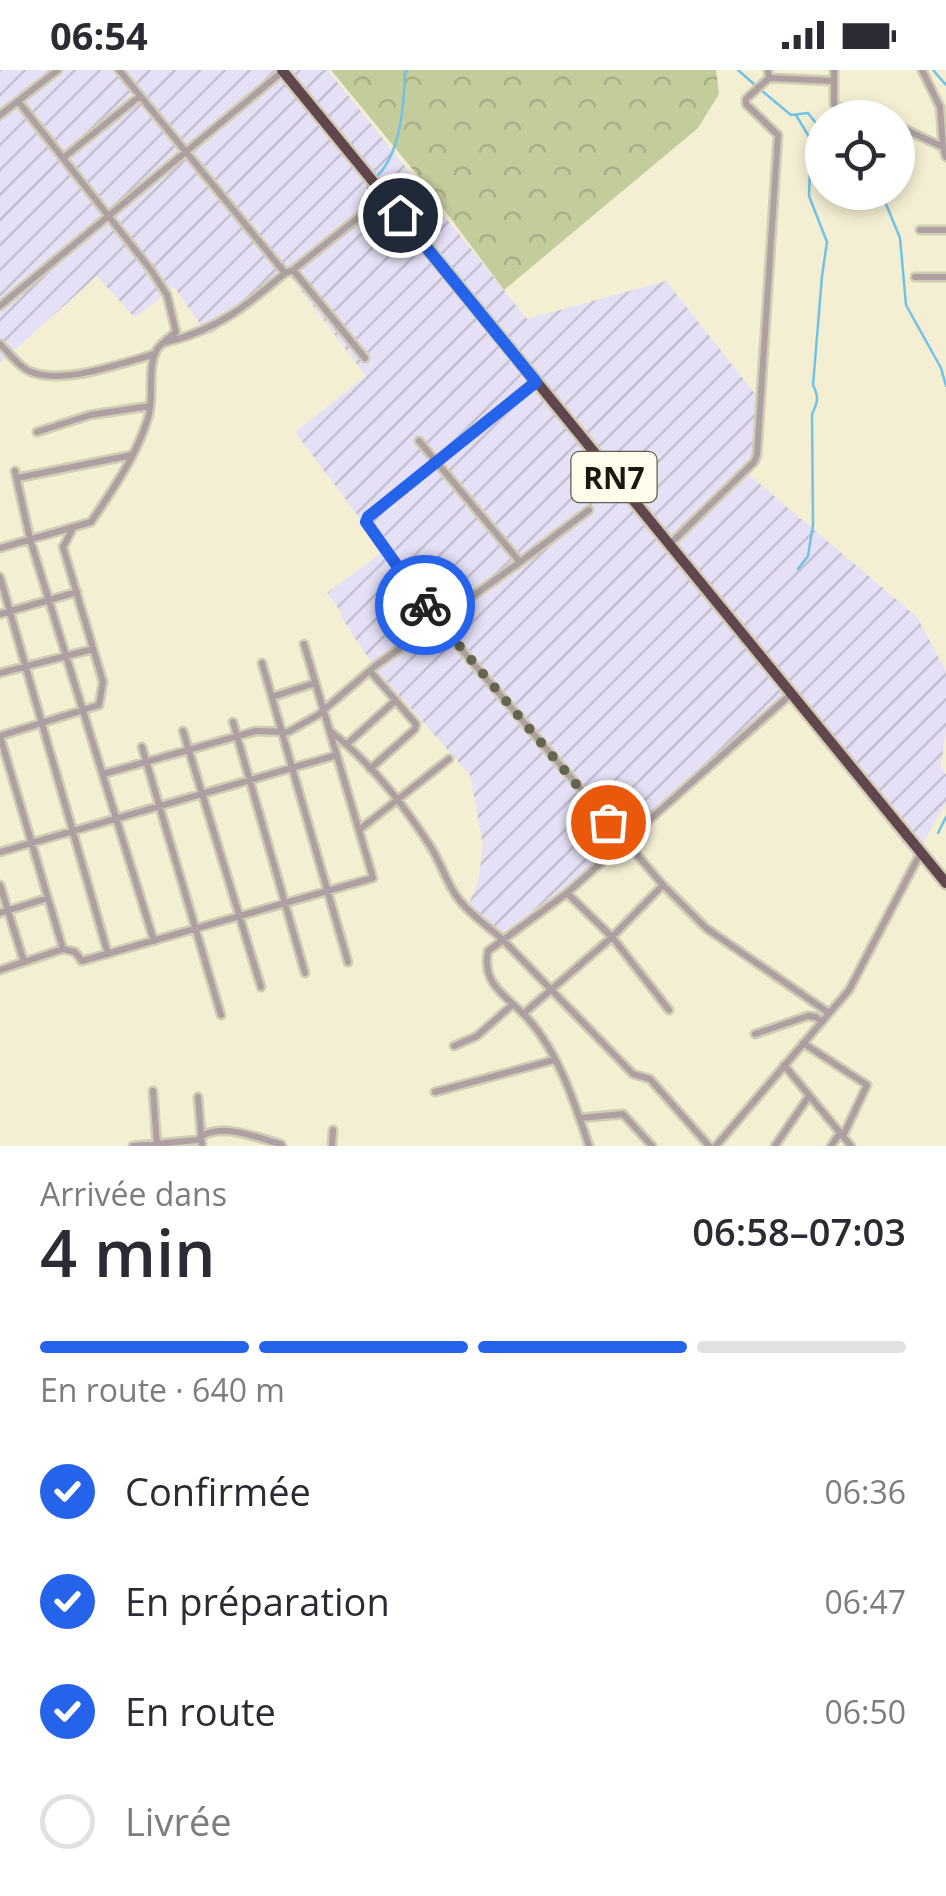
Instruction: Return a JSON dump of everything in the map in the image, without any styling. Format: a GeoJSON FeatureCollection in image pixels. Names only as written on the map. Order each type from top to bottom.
{"type":"FeatureCollection","features":[{"type":"Feature","properties":{"kind":"highway","name":"RN7"},"geometry":{"type":"LineString","coordinates":[[283,71],[946,883]]}},
{"type":"Feature","properties":{"kind":"street"},"geometry":{"type":"LineString","coordinates":[[0,116],[58,70]]}},
{"type":"Feature","properties":{"kind":"street"},"geometry":{"type":"LineString","coordinates":[[119,70],[365,358]]}},
{"type":"Feature","properties":{"kind":"street"},"geometry":{"type":"LineString","coordinates":[[834,70],[834,100]]}},
{"type":"Feature","properties":{"kind":"street"},"geometry":{"type":"LineString","coordinates":[[922,70],[940,107],[946,157]]}},
{"type":"Feature","properties":{"kind":"street"},"geometry":{"type":"LineString","coordinates":[[0,306],[283,71]]}},
{"type":"Feature","properties":{"kind":"street"},"geometry":{"type":"LineString","coordinates":[[670,544],[757,455],[778,136],[746,104],[746,99],[768,74],[834,82]]}},
{"type":"Feature","properties":{"kind":"street"},"geometry":{"type":"LineString","coordinates":[[63,158],[140,96]]}},
{"type":"Feature","properties":{"kind":"street"},"geometry":{"type":"LineString","coordinates":[[0,548],[90,522],[133,455],[149,416],[152,362],[176,332],[167,296],[151,270],[18,101]]}},
{"type":"Feature","properties":{"kind":"street"},"geometry":{"type":"LineString","coordinates":[[915,134],[942,147]]}},
{"type":"Feature","properties":{"kind":"street"},"geometry":{"type":"LineString","coordinates":[[165,342],[197,333],[238,312],[385,196]]}},
{"type":"Feature","properties":{"kind":"street"},"geometry":{"type":"LineString","coordinates":[[920,230],[946,230]]}},
{"type":"Feature","properties":{"kind":"street"},"geometry":{"type":"LineString","coordinates":[[915,277],[946,277]]}},
{"type":"Feature","properties":{"kind":"street"},"geometry":{"type":"LineString","coordinates":[[0,344],[25,370],[38,374],[82,375],[156,354]]}},
{"type":"Feature","properties":{"kind":"street"},"geometry":{"type":"LineString","coordinates":[[536,382],[366,522],[438,622],[664,886],[706,928],[829,1014]]}},
{"type":"Feature","properties":{"kind":"street"},"geometry":{"type":"LineString","coordinates":[[38,432],[90,416],[150,406]]}},
{"type":"Feature","properties":{"kind":"street"},"geometry":{"type":"LineString","coordinates":[[419,441],[520,562]]}},
{"type":"Feature","properties":{"kind":"street"},"geometry":{"type":"LineString","coordinates":[[133,455],[16,475],[30,539],[154,941]]}},
{"type":"Feature","properties":{"kind":"street"},"geometry":{"type":"LineString","coordinates":[[102,774],[256,731],[288,732],[324,710],[370,671],[589,510]]}},
{"type":"Feature","properties":{"kind":"street"},"geometry":{"type":"LineString","coordinates":[[62,950],[0,736],[99,706],[103,682],[63,547],[74,527]]}},
{"type":"Feature","properties":{"kind":"street"},"geometry":{"type":"LineString","coordinates":[[0,577],[108,954]]}},
{"type":"Feature","properties":{"kind":"street"},"geometry":{"type":"LineString","coordinates":[[0,614],[77,592]]}},
{"type":"Feature","properties":{"kind":"street"},"geometry":{"type":"LineString","coordinates":[[0,970],[62,950],[75,952],[82,962],[374,878],[304,644]]}},
{"type":"Feature","properties":{"kind":"street"},"geometry":{"type":"LineString","coordinates":[[0,673],[93,649]]}},
{"type":"Feature","properties":{"kind":"street"},"geometry":{"type":"LineString","coordinates":[[262,663],[348,962]]}},
{"type":"Feature","properties":{"kind":"street"},"geometry":{"type":"LineString","coordinates":[[370,671],[415,721],[415,729],[370,769]]}},
{"type":"Feature","properties":{"kind":"street"},"geometry":{"type":"LineString","coordinates":[[272,696],[316,683]]}},
{"type":"Feature","properties":{"kind":"street"},"geometry":{"type":"LineString","coordinates":[[589,1146],[545,1040],[488,977],[488,951],[567,893],[790,695]]}},
{"type":"Feature","properties":{"kind":"street"},"geometry":{"type":"LineString","coordinates":[[347,744],[396,700]]}},
{"type":"Feature","properties":{"kind":"street"},"geometry":{"type":"LineString","coordinates":[[233,722],[305,973]]}},
{"type":"Feature","properties":{"kind":"street"},"geometry":{"type":"LineString","coordinates":[[183,731],[261,988]]}},
{"type":"Feature","properties":{"kind":"street"},"geometry":{"type":"LineString","coordinates":[[330,731],[347,744],[397,800],[470,912],[504,940],[633,1074],[650,1080],[708,1146]]}},
{"type":"Feature","properties":{"kind":"street"},"geometry":{"type":"LineString","coordinates":[[142,748],[221,1015]]}},
{"type":"Feature","properties":{"kind":"street"},"geometry":{"type":"LineString","coordinates":[[0,852],[337,754]]}},
{"type":"Feature","properties":{"kind":"street"},"geometry":{"type":"LineString","coordinates":[[359,830],[449,759]]}},
{"type":"Feature","properties":{"kind":"street"},"geometry":{"type":"LineString","coordinates":[[716,1146],[849,990],[920,854]]}},
{"type":"Feature","properties":{"kind":"street"},"geometry":{"type":"LineString","coordinates":[[0,884],[4,912],[24,962]]}},
{"type":"Feature","properties":{"kind":"street"},"geometry":{"type":"LineString","coordinates":[[524,1014],[664,886]]}},
{"type":"Feature","properties":{"kind":"street"},"geometry":{"type":"LineString","coordinates":[[567,893],[612,937],[670,1010]]}},
{"type":"Feature","properties":{"kind":"street"},"geometry":{"type":"LineString","coordinates":[[4,912],[48,898]]}},
{"type":"Feature","properties":{"kind":"street"},"geometry":{"type":"LineString","coordinates":[[454,1046],[477,1036],[512,1005]]}},
{"type":"Feature","properties":{"kind":"street"},"geometry":{"type":"LineString","coordinates":[[754,1034],[808,1016],[822,1022]]}},
{"type":"Feature","properties":{"kind":"street"},"geometry":{"type":"LineString","coordinates":[[803,1043],[867,1085],[842,1135],[831,1146]]}},
{"type":"Feature","properties":{"kind":"street"},"geometry":{"type":"LineString","coordinates":[[434,1092],[554,1060]]}},
{"type":"Feature","properties":{"kind":"street"},"geometry":{"type":"LineString","coordinates":[[784,1065],[851,1146]]}},
{"type":"Feature","properties":{"kind":"street"},"geometry":{"type":"LineString","coordinates":[[153,1092],[157,1145]]}},
{"type":"Feature","properties":{"kind":"street"},"geometry":{"type":"LineString","coordinates":[[775,1146],[810,1096]]}},
{"type":"Feature","properties":{"kind":"street"},"geometry":{"type":"LineString","coordinates":[[198,1097],[201,1141]]}},
{"type":"Feature","properties":{"kind":"street"},"geometry":{"type":"LineString","coordinates":[[580,1118],[622,1114],[652,1146]]}},
{"type":"Feature","properties":{"kind":"street"},"geometry":{"type":"LineString","coordinates":[[133,1146],[201,1141],[213,1130],[282,1146]]}},
{"type":"Feature","properties":{"kind":"street"},"geometry":{"type":"LineString","coordinates":[[332,1130],[332,1146]]}},
{"type":"Feature","properties":{"kind":"shaded area"},"geometry":{"type":"Polygon","coordinates":[[[0,70],[328,70],[527,319],[666,281],[756,395],[753,452],[741,468],[917,617],[946,671],[946,730],[941,766],[946,775],[946,802],[915,858],[783,694],[593,867],[502,933],[468,906],[478,882],[483,846],[470,775],[374,667],[327,593],[380,554],[358,516],[295,432],[366,376],[290,276],[244,313],[208,335],[174,287],[135,318],[97,276],[0,363],[0,70]]]}},
{"type":"Feature","properties":{"kind":"green space"},"geometry":{"type":"Polygon","coordinates":[[[331,70],[716,70],[719,94],[698,128],[504,290],[428,188],[331,70]]]}},
{"type":"Feature","properties":{"kind":"waterway"},"geometry":{"type":"LineString","coordinates":[[376,177],[396,142],[407,70]]}},
{"type":"Feature","properties":{"kind":"waterway"},"geometry":{"type":"LineString","coordinates":[[738,70],[755,85]]}},
{"type":"Feature","properties":{"kind":"waterway"},"geometry":{"type":"LineString","coordinates":[[933,70],[946,85]]}},
{"type":"Feature","properties":{"kind":"waterway"},"geometry":{"type":"LineString","coordinates":[[761,90],[791,115],[805,113]]}},
{"type":"Feature","properties":{"kind":"waterway"},"geometry":{"type":"LineString","coordinates":[[796,115],[811,140],[809,196],[827,242],[813,385],[817,400],[812,414],[813,525],[808,556],[798,569]]}},
{"type":"Feature","properties":{"kind":"waterway"},"geometry":{"type":"LineString","coordinates":[[368,184],[368,193],[374,199]]}},
{"type":"Feature","properties":{"kind":"waterway"},"geometry":{"type":"LineString","coordinates":[[298,271],[380,206]]}},
{"type":"Feature","properties":{"kind":"waterway"},"geometry":{"type":"LineString","coordinates":[[888,210],[900,238],[906,305],[941,368],[946,386]]}},
{"type":"Feature","properties":{"kind":"waterway"},"geometry":{"type":"LineString","coordinates":[[938,833],[946,817]]}},
{"type":"Feature","properties":{"kind":"way so far"},"geometry":{"type":"LineString","coordinates":[[425,605],[608,822]]}},
{"type":"Feature","properties":{"kind":"route"},"geometry":{"type":"LineString","coordinates":[[400,215],[536,382],[368,517],[366,522],[425,605]]}}]}
